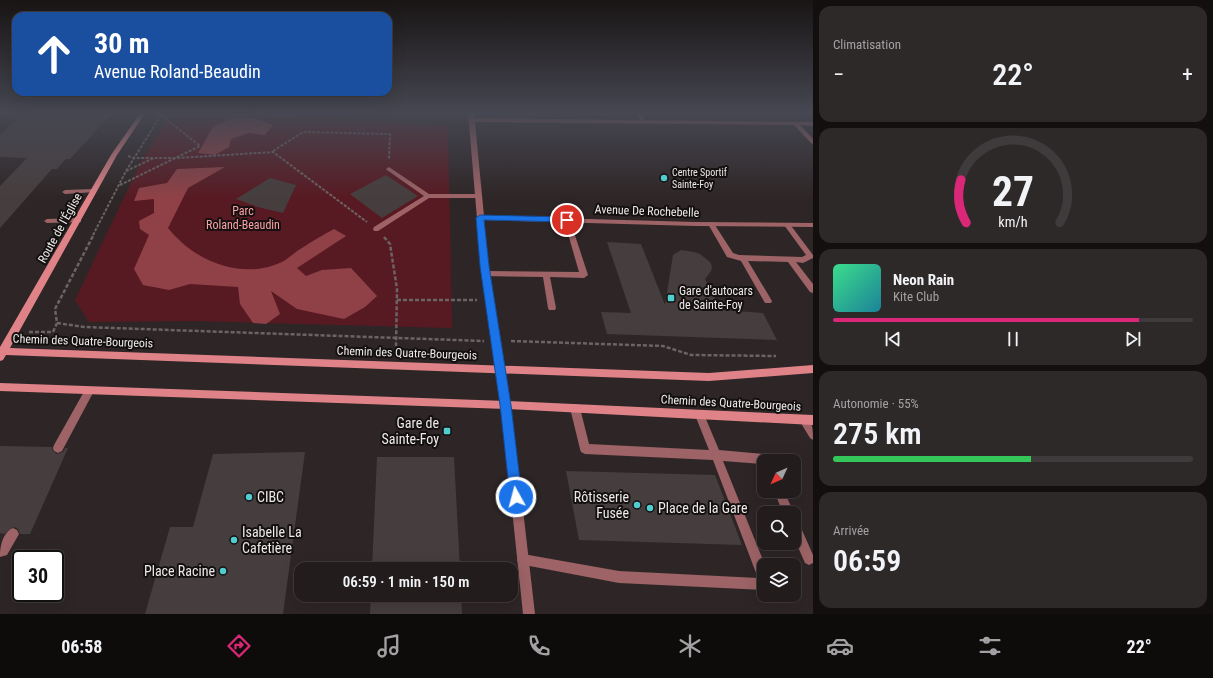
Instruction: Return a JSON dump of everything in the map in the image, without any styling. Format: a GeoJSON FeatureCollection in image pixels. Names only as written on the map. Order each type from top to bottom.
{"type":"FeatureCollection","features":[{"type":"Feature","properties":{"kind":"main road","name":"Route de l'Église"},"geometry":{"type":"LineString","coordinates":[[1,353],[79,220],[93,191],[124,141]]}},
{"type":"Feature","properties":{"kind":"main road","name":"Chemin des Quatre-Bourgeois"},"geometry":{"type":"LineString","coordinates":[[1,353],[709,377],[813,369]]}},
{"type":"Feature","properties":{"kind":"main road","name":"Chemin des Quatre-Bourgeois"},"geometry":{"type":"LineString","coordinates":[[0,387],[506,405],[809,420]]}},
{"type":"Feature","properties":{"kind":"street"},"geometry":{"type":"LineString","coordinates":[[474,141],[486,274],[506,405],[529,614]]}},
{"type":"Feature","properties":{"kind":"street"},"geometry":{"type":"LineString","coordinates":[[389,169],[428,196]]}},
{"type":"Feature","properties":{"kind":"street"},"geometry":{"type":"LineString","coordinates":[[65,192],[93,191]]}},
{"type":"Feature","properties":{"kind":"street"},"geometry":{"type":"LineString","coordinates":[[376,229],[428,196],[478,196]]}},
{"type":"Feature","properties":{"kind":"street","name":"Avenue De Rochebelle"},"geometry":{"type":"LineString","coordinates":[[480,218],[813,225]]}},
{"type":"Feature","properties":{"kind":"street"},"geometry":{"type":"LineString","coordinates":[[47,221],[79,220]]}},
{"type":"Feature","properties":{"kind":"street"},"geometry":{"type":"LineString","coordinates":[[486,274],[584,275],[567,220]]}},
{"type":"Feature","properties":{"kind":"street"},"geometry":{"type":"LineString","coordinates":[[712,224],[730,255],[743,258],[790,260],[803,260],[811,256],[787,225]]}},
{"type":"Feature","properties":{"kind":"street"},"geometry":{"type":"LineString","coordinates":[[743,258],[768,301]]}},
{"type":"Feature","properties":{"kind":"street"},"geometry":{"type":"LineString","coordinates":[[790,260],[813,290]]}},
{"type":"Feature","properties":{"kind":"street"},"geometry":{"type":"LineString","coordinates":[[546,275],[552,308]]}},
{"type":"Feature","properties":{"kind":"street"},"geometry":{"type":"LineString","coordinates":[[58,448],[90,390]]}},
{"type":"Feature","properties":{"kind":"street"},"geometry":{"type":"LineString","coordinates":[[575,408],[585,449],[757,458]]}},
{"type":"Feature","properties":{"kind":"street"},"geometry":{"type":"LineString","coordinates":[[700,415],[757,560]]}},
{"type":"Feature","properties":{"kind":"street"},"geometry":{"type":"LineString","coordinates":[[809,420],[813,435]]}},
{"type":"Feature","properties":{"kind":"street"},"geometry":{"type":"LineString","coordinates":[[0,551],[3,551],[13,534]]}},
{"type":"Feature","properties":{"kind":"street"},"geometry":{"type":"LineString","coordinates":[[801,540],[809,559]]}},
{"type":"Feature","properties":{"kind":"street"},"geometry":{"type":"LineString","coordinates":[[523,560],[619,577],[757,584]]}},
{"type":"Feature","properties":{"kind":"path"},"geometry":{"type":"LineString","coordinates":[[53,332],[57,323],[55,310],[119,185],[145,141]]}},
{"type":"Feature","properties":{"kind":"path"},"geometry":{"type":"LineString","coordinates":[[119,185],[178,158],[200,146],[194,141]]}},
{"type":"Feature","properties":{"kind":"path"},"geometry":{"type":"LineString","coordinates":[[114,156],[127,156],[134,158],[178,158],[273,152],[290,141]]}},
{"type":"Feature","properties":{"kind":"path"},"geometry":{"type":"LineString","coordinates":[[389,169],[390,141]]}},
{"type":"Feature","properties":{"kind":"path"},"geometry":{"type":"LineString","coordinates":[[273,152],[376,229],[390,244],[397,289],[396,346]]}},
{"type":"Feature","properties":{"kind":"path"},"geometry":{"type":"LineString","coordinates":[[126,172],[155,158]]}},
{"type":"Feature","properties":{"kind":"path"},"geometry":{"type":"LineString","coordinates":[[397,300],[490,300]]}},
{"type":"Feature","properties":{"kind":"path"},"geometry":{"type":"LineString","coordinates":[[57,323],[84,327],[397,337],[439,340],[662,346],[691,355],[784,356]]}},
{"type":"Feature","properties":{"kind":"green space","name":"Parc Roland-Beaudin"},"geometry":{"type":"Polygon","coordinates":[[[154,141],[448,141],[452,328],[194,321],[89,322],[75,300],[142,160],[154,141]]]}},
{"type":"Feature","properties":{"kind":"shaded area"},"geometry":{"type":"Polygon","coordinates":[[[205,141],[231,141],[229,147],[215,155],[198,153],[205,141]]]}},
{"type":"Feature","properties":{"kind":"shaded area"},"geometry":{"type":"Polygon","coordinates":[[[225,167],[188,188],[168,228],[179,240],[191,250],[205,258],[235,268],[251,269],[267,267],[282,262],[297,251],[334,229],[346,236],[297,268],[306,276],[322,270],[351,268],[377,296],[365,307],[344,319],[297,309],[271,291],[280,314],[266,324],[253,323],[240,304],[238,287],[190,284],[169,290],[143,285],[134,269],[149,235],[140,229],[139,221],[154,213],[154,199],[134,201],[139,188],[167,183],[177,169],[225,167]]]}},
{"type":"Feature","properties":{"kind":"building"},"geometry":{"type":"Polygon","coordinates":[[[0,141],[87,141],[70,159],[66,159],[57,169],[52,169],[0,228],[0,186],[27,158],[0,157],[0,141]]]}},
{"type":"Feature","properties":{"kind":"building"},"geometry":{"type":"Polygon","coordinates":[[[386,175],[418,196],[382,218],[350,194],[386,175]]]}},
{"type":"Feature","properties":{"kind":"building"},"geometry":{"type":"Polygon","coordinates":[[[270,178],[296,185],[283,213],[258,207],[236,199],[270,178]]]}},
{"type":"Feature","properties":{"kind":"building","name":"Gare d'autocars de Sainte-Foy"},"geometry":{"type":"Polygon","coordinates":[[[607,242],[641,244],[665,305],[673,255],[681,250],[700,254],[710,262],[712,267],[705,279],[722,310],[763,313],[777,340],[607,334],[601,312],[631,313],[607,242]]]}},
{"type":"Feature","properties":{"kind":"building"},"geometry":{"type":"Polygon","coordinates":[[[0,446],[52,447],[53,451],[57,454],[63,452],[65,448],[68,448],[30,534],[20,534],[18,529],[14,527],[4,534],[0,533],[0,446]]]}},
{"type":"Feature","properties":{"kind":"building","name":"Place Racine"},"geometry":{"type":"Polygon","coordinates":[[[305,452],[283,614],[145,614],[170,527],[193,527],[213,454],[305,452]]]}},
{"type":"Feature","properties":{"kind":"building"},"geometry":{"type":"Polygon","coordinates":[[[377,457],[454,457],[460,562],[372,562],[377,457]]]}},
{"type":"Feature","properties":{"kind":"building","name":"Place de la Gare"},"geometry":{"type":"Polygon","coordinates":[[[566,471],[715,475],[742,545],[579,540],[566,471]]]}},
{"type":"Feature","properties":{"kind":"building"},"geometry":{"type":"Polygon","coordinates":[[[371,602],[461,602],[462,614],[370,614],[371,602]]]}},
{"type":"Feature","properties":{"kind":"place","name":"Centre Sportif Sainte-Foy"},"geometry":{"type":"Point","coordinates":[664,178]}},
{"type":"Feature","properties":{"kind":"place","name":"Gare d'autocars de Sainte-Foy"},"geometry":{"type":"Point","coordinates":[671,298]}},
{"type":"Feature","properties":{"kind":"place","name":"Gare de Sainte-Foy"},"geometry":{"type":"Point","coordinates":[447,431]}},
{"type":"Feature","properties":{"kind":"place","name":"CIBC"},"geometry":{"type":"Point","coordinates":[249,497]}},
{"type":"Feature","properties":{"kind":"place","name":"Rôtisserie Fusée"},"geometry":{"type":"Point","coordinates":[637,505]}},
{"type":"Feature","properties":{"kind":"place","name":"Place de la Gare"},"geometry":{"type":"Point","coordinates":[650,508]}},
{"type":"Feature","properties":{"kind":"place","name":"Isabelle La Cafetière"},"geometry":{"type":"Point","coordinates":[234,540]}},
{"type":"Feature","properties":{"kind":"place","name":"Place Racine"},"geometry":{"type":"Point","coordinates":[223,571]}},
{"type":"Feature","properties":{"kind":"route"},"geometry":{"type":"LineString","coordinates":[[516,497],[506,405],[484,266],[480,218],[567,220]]}}]}
